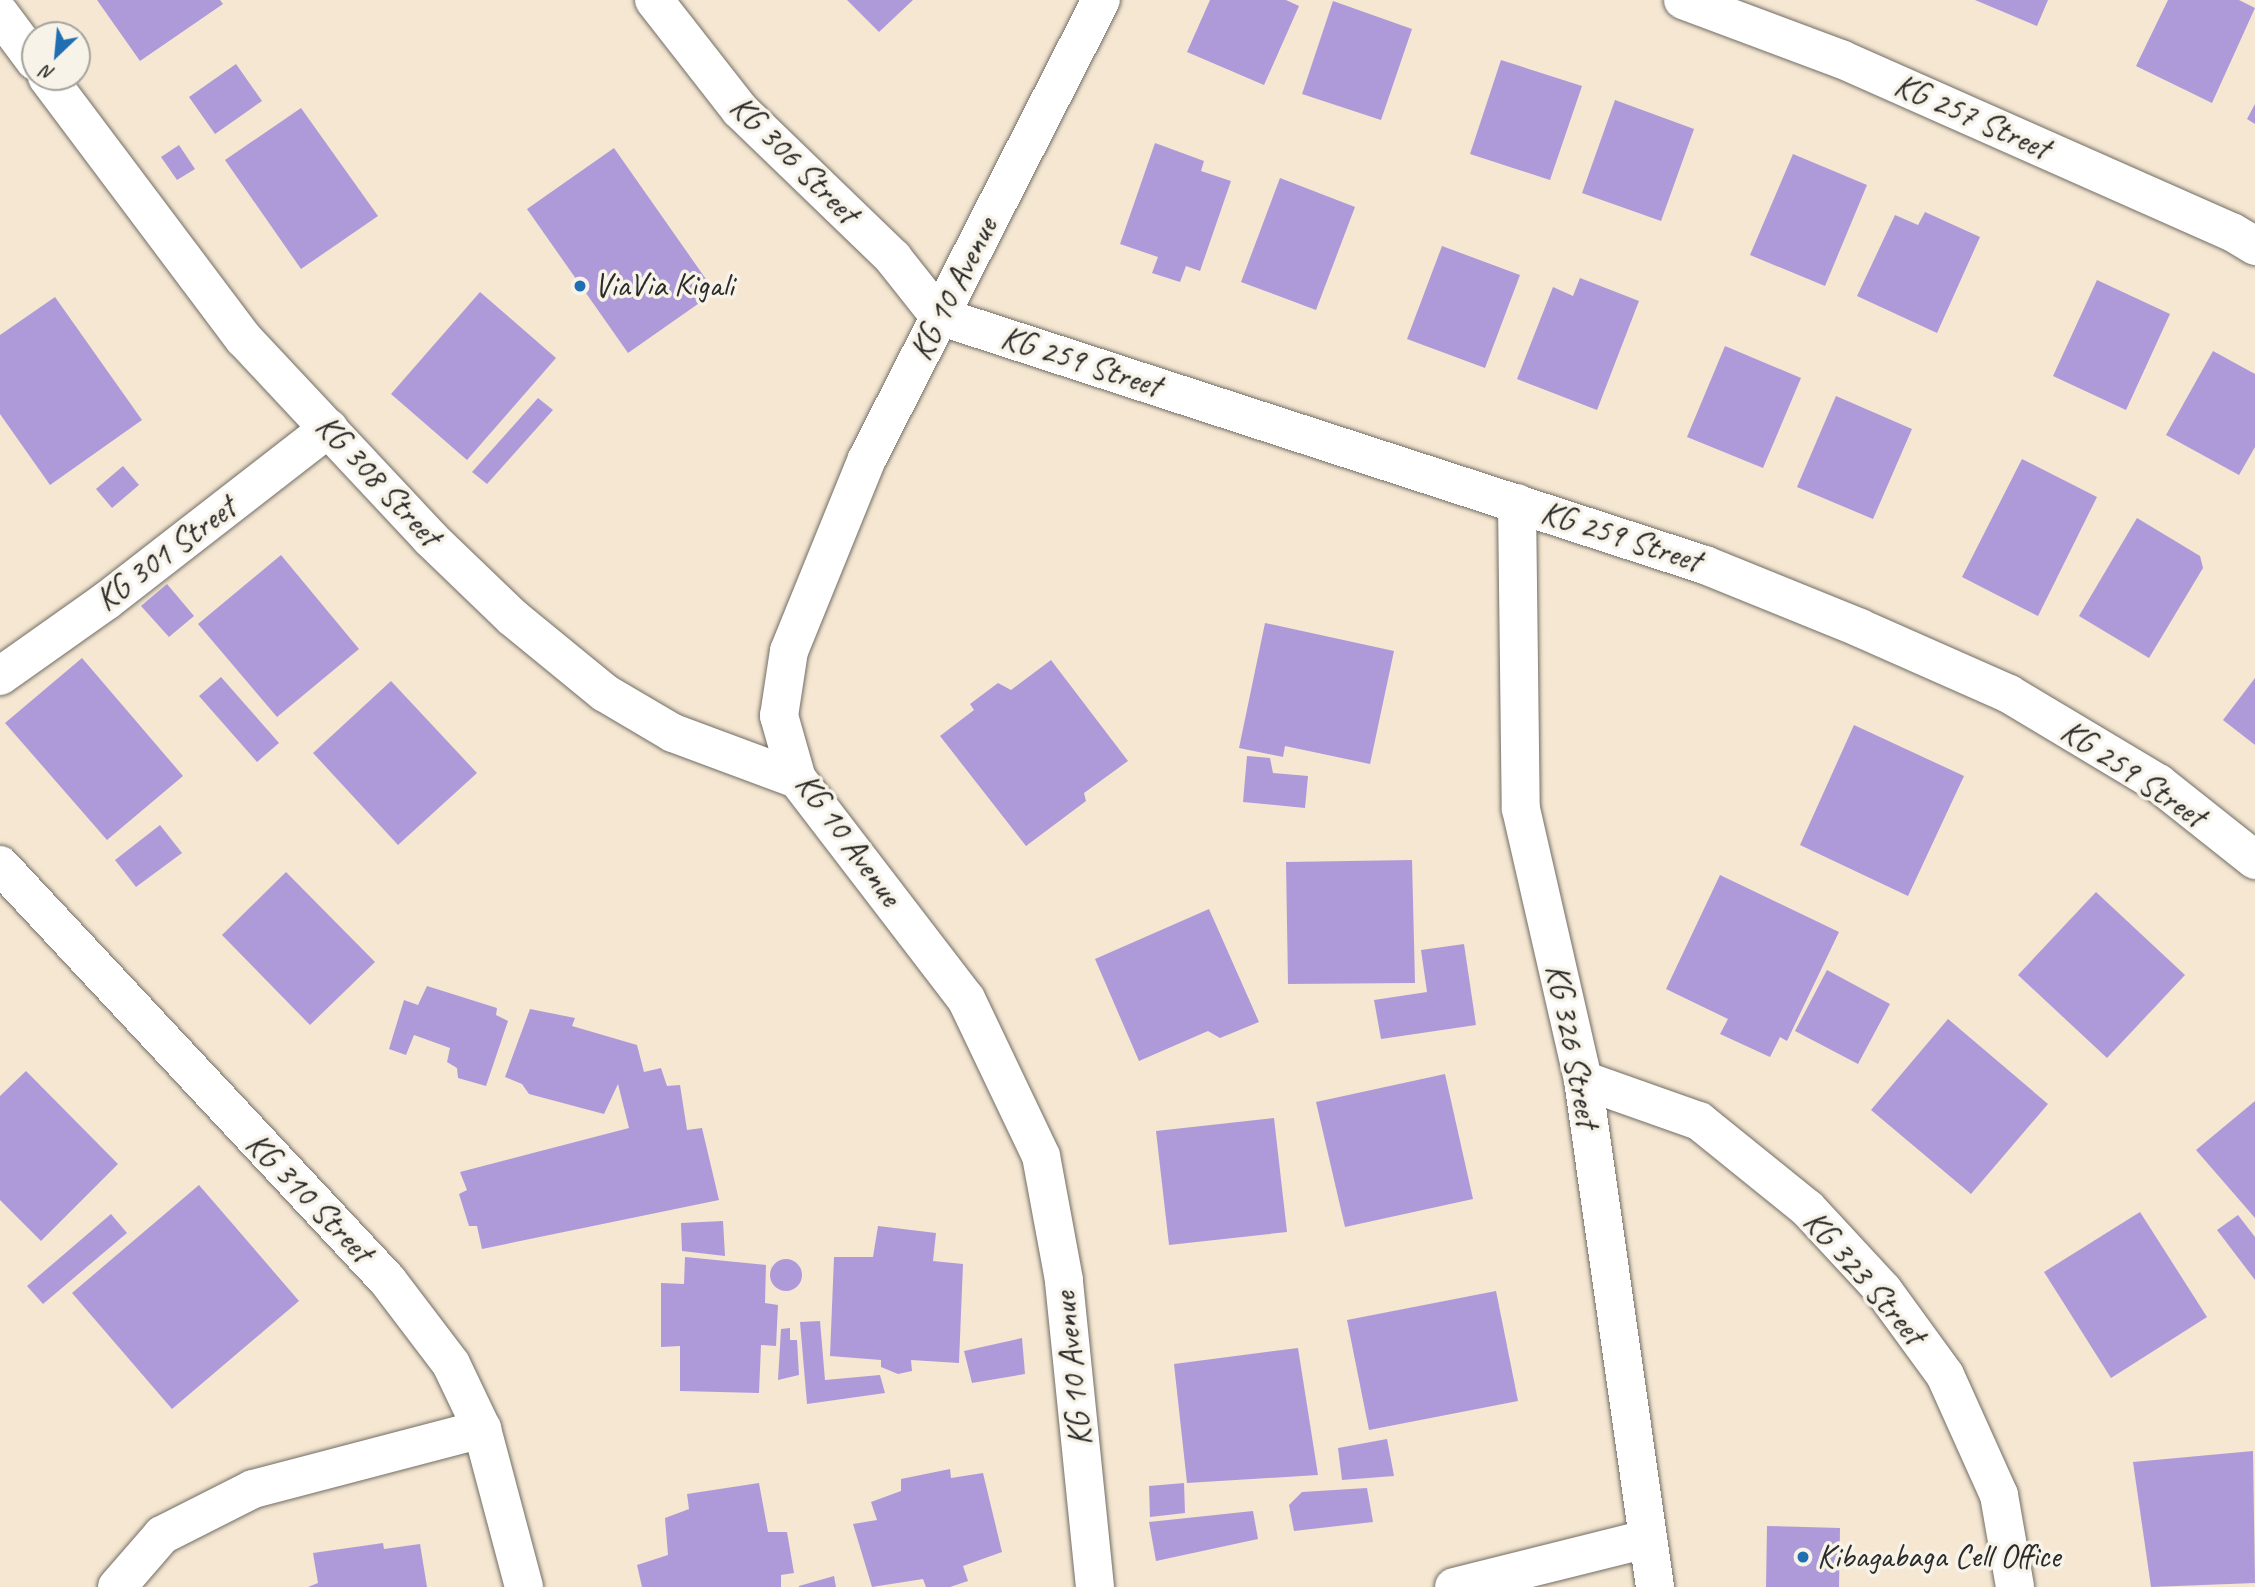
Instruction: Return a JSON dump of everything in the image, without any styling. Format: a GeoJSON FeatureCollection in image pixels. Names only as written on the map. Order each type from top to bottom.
{"type":"FeatureCollection","features":[{"type":"Feature","properties":{"kind":"street","name":"KG 306 Street"},"geometry":{"type":"LineString","coordinates":[[654,0],[740,110],[893,258],[939,316]]}},
{"type":"Feature","properties":{"kind":"street","name":"KG 10 Avenue"},"geometry":{"type":"LineString","coordinates":[[1095,1587],[1064,1280],[1041,1156],[965,999],[797,779],[779,716],[789,651],[867,459],[1101,0]]}},
{"type":"Feature","properties":{"kind":"street","name":"KG 257 Street"},"geometry":{"type":"LineString","coordinates":[[1683,0],[1841,59],[2232,232],[2255,246]]}},
{"type":"Feature","properties":{"kind":"street"},"geometry":{"type":"LineString","coordinates":[[0,14],[21,42]]}},
{"type":"Feature","properties":{"kind":"street","name":"KG 308 Street"},"geometry":{"type":"LineString","coordinates":[[58,91],[244,339],[430,538],[512,617],[605,692],[673,733],[797,779]]}},
{"type":"Feature","properties":{"kind":"street","name":"KG 259 Street"},"geometry":{"type":"LineString","coordinates":[[939,316],[1705,565],[2009,694],[2158,783],[2255,860]]}},
{"type":"Feature","properties":{"kind":"street","name":"KG 301 Street"},"geometry":{"type":"LineString","coordinates":[[0,676],[106,601],[329,428]]}},
{"type":"Feature","properties":{"kind":"street","name":"KG 326 Street"},"geometry":{"type":"LineString","coordinates":[[1517,503],[1521,809],[1583,1080],[1646,1539],[1655,1587]]}},
{"type":"Feature","properties":{"kind":"street","name":"KG 310 Street"},"geometry":{"type":"LineString","coordinates":[[0,865],[388,1281],[451,1364],[481,1429],[524,1587]]}},
{"type":"Feature","properties":{"kind":"street","name":"KG 323 Street"},"geometry":{"type":"LineString","coordinates":[[1583,1080],[1699,1121],[1807,1208],[1883,1290],[1945,1376],[1989,1471],[1999,1496],[2015,1587]]}},
{"type":"Feature","properties":{"kind":"street"},"geometry":{"type":"LineString","coordinates":[[117,1587],[162,1535],[253,1489],[481,1429]]}},
{"type":"Feature","properties":{"kind":"street"},"geometry":{"type":"LineString","coordinates":[[1454,1587],[1646,1539]]}},
{"type":"Feature","properties":{"kind":"building"},"geometry":{"type":"Polygon","coordinates":[[[97,0],[220,0],[223,4],[140,61],[97,0]]]}},
{"type":"Feature","properties":{"kind":"building"},"geometry":{"type":"Polygon","coordinates":[[[847,0],[913,0],[879,32],[847,0]]]}},
{"type":"Feature","properties":{"kind":"building"},"geometry":{"type":"Polygon","coordinates":[[[1210,0],[1286,0],[1299,6],[1264,85],[1187,52],[1210,0]]]}},
{"type":"Feature","properties":{"kind":"building"},"geometry":{"type":"Polygon","coordinates":[[[1975,0],[2048,0],[2037,26],[1975,0]]]}},
{"type":"Feature","properties":{"kind":"building"},"geometry":{"type":"Polygon","coordinates":[[[2168,0],[2239,0],[2255,8],[2212,103],[2136,66],[2168,0]]]}},
{"type":"Feature","properties":{"kind":"building"},"geometry":{"type":"Polygon","coordinates":[[[1333,1],[1412,29],[1381,120],[1302,94],[1333,1]]]}},
{"type":"Feature","properties":{"kind":"building"},"geometry":{"type":"Polygon","coordinates":[[[1501,60],[1582,86],[1550,180],[1470,154],[1501,60]]]}},
{"type":"Feature","properties":{"kind":"building"},"geometry":{"type":"Polygon","coordinates":[[[236,64],[262,101],[215,134],[189,97],[236,64]]]}},
{"type":"Feature","properties":{"kind":"building"},"geometry":{"type":"Polygon","coordinates":[[[1615,100],[1694,129],[1661,221],[1582,193],[1615,100]]]}},
{"type":"Feature","properties":{"kind":"building"},"geometry":{"type":"Polygon","coordinates":[[[2255,104],[2255,124],[2247,119],[2255,104]]]}},
{"type":"Feature","properties":{"kind":"building"},"geometry":{"type":"Polygon","coordinates":[[[301,108],[378,216],[301,269],[225,160],[301,108]]]}},
{"type":"Feature","properties":{"kind":"building"},"geometry":{"type":"Polygon","coordinates":[[[1155,143],[1204,161],[1201,171],[1231,181],[1200,271],[1186,266],[1180,282],[1152,273],[1158,257],[1120,244],[1155,143]]]}},
{"type":"Feature","properties":{"kind":"building"},"geometry":{"type":"Polygon","coordinates":[[[179,145],[195,169],[177,180],[161,157],[179,145]]]}},
{"type":"Feature","properties":{"kind":"building"},"geometry":{"type":"Polygon","coordinates":[[[614,148],[715,292],[628,353],[527,209],[614,148]]]}},
{"type":"Feature","properties":{"kind":"building"},"geometry":{"type":"Polygon","coordinates":[[[1793,154],[1867,185],[1825,286],[1750,255],[1793,154]]]}},
{"type":"Feature","properties":{"kind":"building"},"geometry":{"type":"Polygon","coordinates":[[[1280,178],[1355,207],[1316,310],[1241,282],[1280,178]]]}},
{"type":"Feature","properties":{"kind":"building"},"geometry":{"type":"Polygon","coordinates":[[[1925,212],[1980,237],[1937,333],[1857,296],[1895,215],[1918,225],[1925,212]]]}},
{"type":"Feature","properties":{"kind":"building"},"geometry":{"type":"Polygon","coordinates":[[[1442,246],[1520,275],[1485,368],[1407,339],[1442,246]]]}},
{"type":"Feature","properties":{"kind":"building"},"geometry":{"type":"Polygon","coordinates":[[[1580,278],[1639,301],[1597,410],[1517,379],[1553,287],[1573,296],[1580,278]]]}},
{"type":"Feature","properties":{"kind":"building"},"geometry":{"type":"Polygon","coordinates":[[[2097,280],[2170,314],[2126,410],[2053,376],[2097,280]]]}},
{"type":"Feature","properties":{"kind":"building"},"geometry":{"type":"Polygon","coordinates":[[[480,292],[556,358],[467,460],[391,394],[480,292]]]}},
{"type":"Feature","properties":{"kind":"building"},"geometry":{"type":"Polygon","coordinates":[[[55,297],[142,420],[50,485],[0,414],[0,335],[55,297]]]}},
{"type":"Feature","properties":{"kind":"building"},"geometry":{"type":"Polygon","coordinates":[[[1725,346],[1801,378],[1763,468],[1687,437],[1725,346]]]}},
{"type":"Feature","properties":{"kind":"building"},"geometry":{"type":"Polygon","coordinates":[[[2213,351],[2255,374],[2255,447],[2239,475],[2166,435],[2213,351]]]}},
{"type":"Feature","properties":{"kind":"building"},"geometry":{"type":"Polygon","coordinates":[[[1836,396],[1912,429],[1873,519],[1797,487],[1836,396]]]}},
{"type":"Feature","properties":{"kind":"building"},"geometry":{"type":"Polygon","coordinates":[[[538,398],[553,410],[487,484],[472,472],[538,398]]]}},
{"type":"Feature","properties":{"kind":"building"},"geometry":{"type":"Polygon","coordinates":[[[2022,459],[2097,497],[2038,616],[1962,577],[2022,459]]]}},
{"type":"Feature","properties":{"kind":"building"},"geometry":{"type":"Polygon","coordinates":[[[123,466],[139,485],[112,508],[96,489],[123,466]]]}},
{"type":"Feature","properties":{"kind":"building"},"geometry":{"type":"Polygon","coordinates":[[[2137,518],[2200,556],[2203,568],[2149,658],[2079,616],[2137,518]]]}},
{"type":"Feature","properties":{"kind":"building"},"geometry":{"type":"Polygon","coordinates":[[[281,555],[359,649],[277,717],[198,624],[281,555]]]}},
{"type":"Feature","properties":{"kind":"building"},"geometry":{"type":"Polygon","coordinates":[[[167,584],[194,616],[169,637],[141,606],[167,584]]]}},
{"type":"Feature","properties":{"kind":"building"},"geometry":{"type":"Polygon","coordinates":[[[1265,623],[1394,651],[1370,764],[1285,746],[1283,757],[1239,748],[1265,623]]]}},
{"type":"Feature","properties":{"kind":"building"},"geometry":{"type":"Polygon","coordinates":[[[82,658],[183,776],[107,840],[5,723],[82,658]]]}},
{"type":"Feature","properties":{"kind":"building"},"geometry":{"type":"Polygon","coordinates":[[[1051,660],[1128,761],[1084,793],[1086,801],[1026,846],[940,736],[974,710],[970,704],[998,683],[1011,690],[1051,660]]]}},
{"type":"Feature","properties":{"kind":"building"},"geometry":{"type":"Polygon","coordinates":[[[221,677],[279,743],[257,762],[199,696],[221,677]]]}},
{"type":"Feature","properties":{"kind":"building"},"geometry":{"type":"Polygon","coordinates":[[[2255,678],[2255,745],[2223,720],[2255,678]]]}},
{"type":"Feature","properties":{"kind":"building"},"geometry":{"type":"Polygon","coordinates":[[[391,681],[477,773],[398,845],[313,753],[391,681]]]}},
{"type":"Feature","properties":{"kind":"building"},"geometry":{"type":"Polygon","coordinates":[[[1854,725],[1964,776],[1908,896],[1800,845],[1854,725]]]}},
{"type":"Feature","properties":{"kind":"building"},"geometry":{"type":"Polygon","coordinates":[[[1247,756],[1270,758],[1273,773],[1308,776],[1305,808],[1243,802],[1247,756]]]}},
{"type":"Feature","properties":{"kind":"building"},"geometry":{"type":"Polygon","coordinates":[[[160,825],[182,853],[136,887],[115,860],[160,825]]]}},
{"type":"Feature","properties":{"kind":"building"},"geometry":{"type":"Polygon","coordinates":[[[1412,860],[1415,983],[1288,984],[1286,862],[1412,860]]]}},
{"type":"Feature","properties":{"kind":"building"},"geometry":{"type":"Polygon","coordinates":[[[286,872],[375,962],[310,1025],[222,935],[286,872]]]}},
{"type":"Feature","properties":{"kind":"building"},"geometry":{"type":"Polygon","coordinates":[[[1720,875],[1839,932],[1787,1041],[1780,1037],[1770,1057],[1720,1034],[1728,1019],[1666,989],[1720,875]]]}},
{"type":"Feature","properties":{"kind":"building"},"geometry":{"type":"Polygon","coordinates":[[[2096,892],[2185,975],[2107,1058],[2018,975],[2096,892]]]}},
{"type":"Feature","properties":{"kind":"building"},"geometry":{"type":"Polygon","coordinates":[[[1209,909],[1259,1022],[1220,1038],[1208,1031],[1139,1061],[1095,959],[1209,909]]]}},
{"type":"Feature","properties":{"kind":"building"},"geometry":{"type":"Polygon","coordinates":[[[1464,944],[1476,1025],[1381,1039],[1374,1000],[1427,992],[1421,950],[1464,944]]]}},
{"type":"Feature","properties":{"kind":"building"},"geometry":{"type":"Polygon","coordinates":[[[1827,970],[1890,1004],[1858,1064],[1795,1031],[1827,970]]]}},
{"type":"Feature","properties":{"kind":"building"},"geometry":{"type":"Polygon","coordinates":[[[427,986],[497,1008],[496,1015],[508,1021],[486,1086],[458,1078],[457,1068],[447,1062],[450,1048],[414,1035],[406,1055],[389,1049],[404,1000],[418,1005],[427,986]]]}},
{"type":"Feature","properties":{"kind":"building"},"geometry":{"type":"Polygon","coordinates":[[[530,1009],[575,1018],[572,1026],[637,1045],[644,1072],[661,1068],[667,1086],[680,1085],[687,1130],[702,1128],[719,1200],[482,1249],[477,1226],[469,1226],[459,1194],[467,1190],[460,1172],[629,1128],[618,1084],[604,1114],[529,1094],[522,1084],[505,1077],[530,1009]]]}},
{"type":"Feature","properties":{"kind":"building"},"geometry":{"type":"Polygon","coordinates":[[[1948,1019],[2048,1104],[1971,1194],[1871,1110],[1948,1019]]]}},
{"type":"Feature","properties":{"kind":"building"},"geometry":{"type":"Polygon","coordinates":[[[26,1071],[118,1164],[41,1241],[0,1200],[0,1096],[26,1071]]]}},
{"type":"Feature","properties":{"kind":"building"},"geometry":{"type":"Polygon","coordinates":[[[1445,1074],[1473,1199],[1345,1227],[1316,1102],[1445,1074]]]}},
{"type":"Feature","properties":{"kind":"building"},"geometry":{"type":"Polygon","coordinates":[[[2255,1101],[2255,1218],[2196,1150],[2255,1101]]]}},
{"type":"Feature","properties":{"kind":"building"},"geometry":{"type":"Polygon","coordinates":[[[1274,1118],[1287,1232],[1169,1245],[1156,1131],[1274,1118]]]}},
{"type":"Feature","properties":{"kind":"building"},"geometry":{"type":"Polygon","coordinates":[[[199,1185],[299,1301],[172,1409],[72,1293],[199,1185]]]}},
{"type":"Feature","properties":{"kind":"building"},"geometry":{"type":"Polygon","coordinates":[[[2140,1212],[2207,1317],[2111,1378],[2044,1272],[2140,1212]]]}},
{"type":"Feature","properties":{"kind":"building"},"geometry":{"type":"Polygon","coordinates":[[[111,1214],[127,1233],[43,1304],[27,1286],[111,1214]]]}},
{"type":"Feature","properties":{"kind":"building"},"geometry":{"type":"Polygon","coordinates":[[[2238,1215],[2255,1237],[2255,1280],[2217,1230],[2238,1215]]]}},
{"type":"Feature","properties":{"kind":"building"},"geometry":{"type":"Polygon","coordinates":[[[723,1221],[725,1256],[682,1251],[681,1223],[723,1221]]]}},
{"type":"Feature","properties":{"kind":"building"},"geometry":{"type":"Polygon","coordinates":[[[878,1226],[936,1233],[933,1261],[963,1264],[959,1363],[911,1360],[912,1371],[898,1374],[881,1367],[881,1360],[830,1356],[834,1257],[873,1257],[878,1226]]]}},
{"type":"Feature","properties":{"kind":"building"},"geometry":{"type":"Polygon","coordinates":[[[685,1257],[766,1265],[765,1303],[778,1305],[776,1346],[761,1345],[759,1393],[680,1391],[680,1346],[661,1347],[661,1283],[684,1284],[685,1257]]]}},
{"type":"Feature","properties":{"kind":"building"},"geometry":{"type":"Polygon","coordinates":[[[786,1259],[798,1263],[802,1275],[798,1287],[786,1291],[774,1287],[770,1275],[774,1263],[786,1259]]]}},
{"type":"Feature","properties":{"kind":"building"},"geometry":{"type":"Polygon","coordinates":[[[1496,1291],[1518,1401],[1369,1430],[1347,1320],[1496,1291]]]}},
{"type":"Feature","properties":{"kind":"building"},"geometry":{"type":"Polygon","coordinates":[[[820,1321],[825,1380],[880,1375],[885,1393],[807,1404],[800,1322],[820,1321]]]}},
{"type":"Feature","properties":{"kind":"building"},"geometry":{"type":"Polygon","coordinates":[[[790,1328],[790,1340],[797,1340],[799,1375],[778,1380],[781,1329],[790,1328]]]}},
{"type":"Feature","properties":{"kind":"building"},"geometry":{"type":"Polygon","coordinates":[[[1022,1338],[1025,1374],[972,1383],[964,1351],[1022,1338]]]}},
{"type":"Feature","properties":{"kind":"building"},"geometry":{"type":"Polygon","coordinates":[[[1298,1348],[1318,1475],[1187,1483],[1174,1364],[1298,1348]]]}},
{"type":"Feature","properties":{"kind":"building"},"geometry":{"type":"Polygon","coordinates":[[[1387,1439],[1394,1476],[1342,1480],[1338,1448],[1387,1439]]]}},
{"type":"Feature","properties":{"kind":"building"},"geometry":{"type":"Polygon","coordinates":[[[2253,1451],[2255,1583],[2151,1587],[2133,1462],[2253,1451]]]}},
{"type":"Feature","properties":{"kind":"building"},"geometry":{"type":"Polygon","coordinates":[[[950,1469],[951,1478],[983,1473],[1002,1552],[963,1566],[968,1581],[950,1587],[926,1587],[923,1579],[872,1587],[853,1524],[877,1520],[871,1502],[901,1491],[901,1479],[950,1469]]]}},
{"type":"Feature","properties":{"kind":"building"},"geometry":{"type":"Polygon","coordinates":[[[759,1483],[768,1532],[787,1532],[794,1573],[781,1575],[781,1587],[642,1587],[637,1565],[668,1555],[665,1518],[689,1509],[687,1494],[759,1483]]]}},
{"type":"Feature","properties":{"kind":"building"},"geometry":{"type":"Polygon","coordinates":[[[1184,1483],[1185,1513],[1150,1517],[1149,1486],[1184,1483]]]}},
{"type":"Feature","properties":{"kind":"building"},"geometry":{"type":"Polygon","coordinates":[[[1367,1488],[1373,1522],[1294,1531],[1289,1505],[1302,1492],[1367,1488]]]}},
{"type":"Feature","properties":{"kind":"building"},"geometry":{"type":"Polygon","coordinates":[[[1253,1511],[1258,1539],[1156,1561],[1149,1522],[1253,1511]]]}},
{"type":"Feature","properties":{"kind":"building","name":"Kibagabaga Cell Office"},"geometry":{"type":"Polygon","coordinates":[[[1767,1526],[1840,1528],[1839,1587],[1766,1587],[1767,1526]]]}},
{"type":"Feature","properties":{"kind":"building"},"geometry":{"type":"Polygon","coordinates":[[[383,1543],[384,1549],[420,1544],[427,1587],[308,1587],[318,1583],[313,1553],[383,1543]]]}},
{"type":"Feature","properties":{"kind":"building"},"geometry":{"type":"Polygon","coordinates":[[[834,1576],[836,1587],[799,1587],[799,1586],[834,1576]]]}},
{"type":"Feature","properties":{"kind":"place","name":"ViaVia Kigali"},"geometry":{"type":"Point","coordinates":[580,286]}},
{"type":"Feature","properties":{"kind":"place","name":"Kibagabaga Cell Office"},"geometry":{"type":"Point","coordinates":[1803,1557]}}]}
